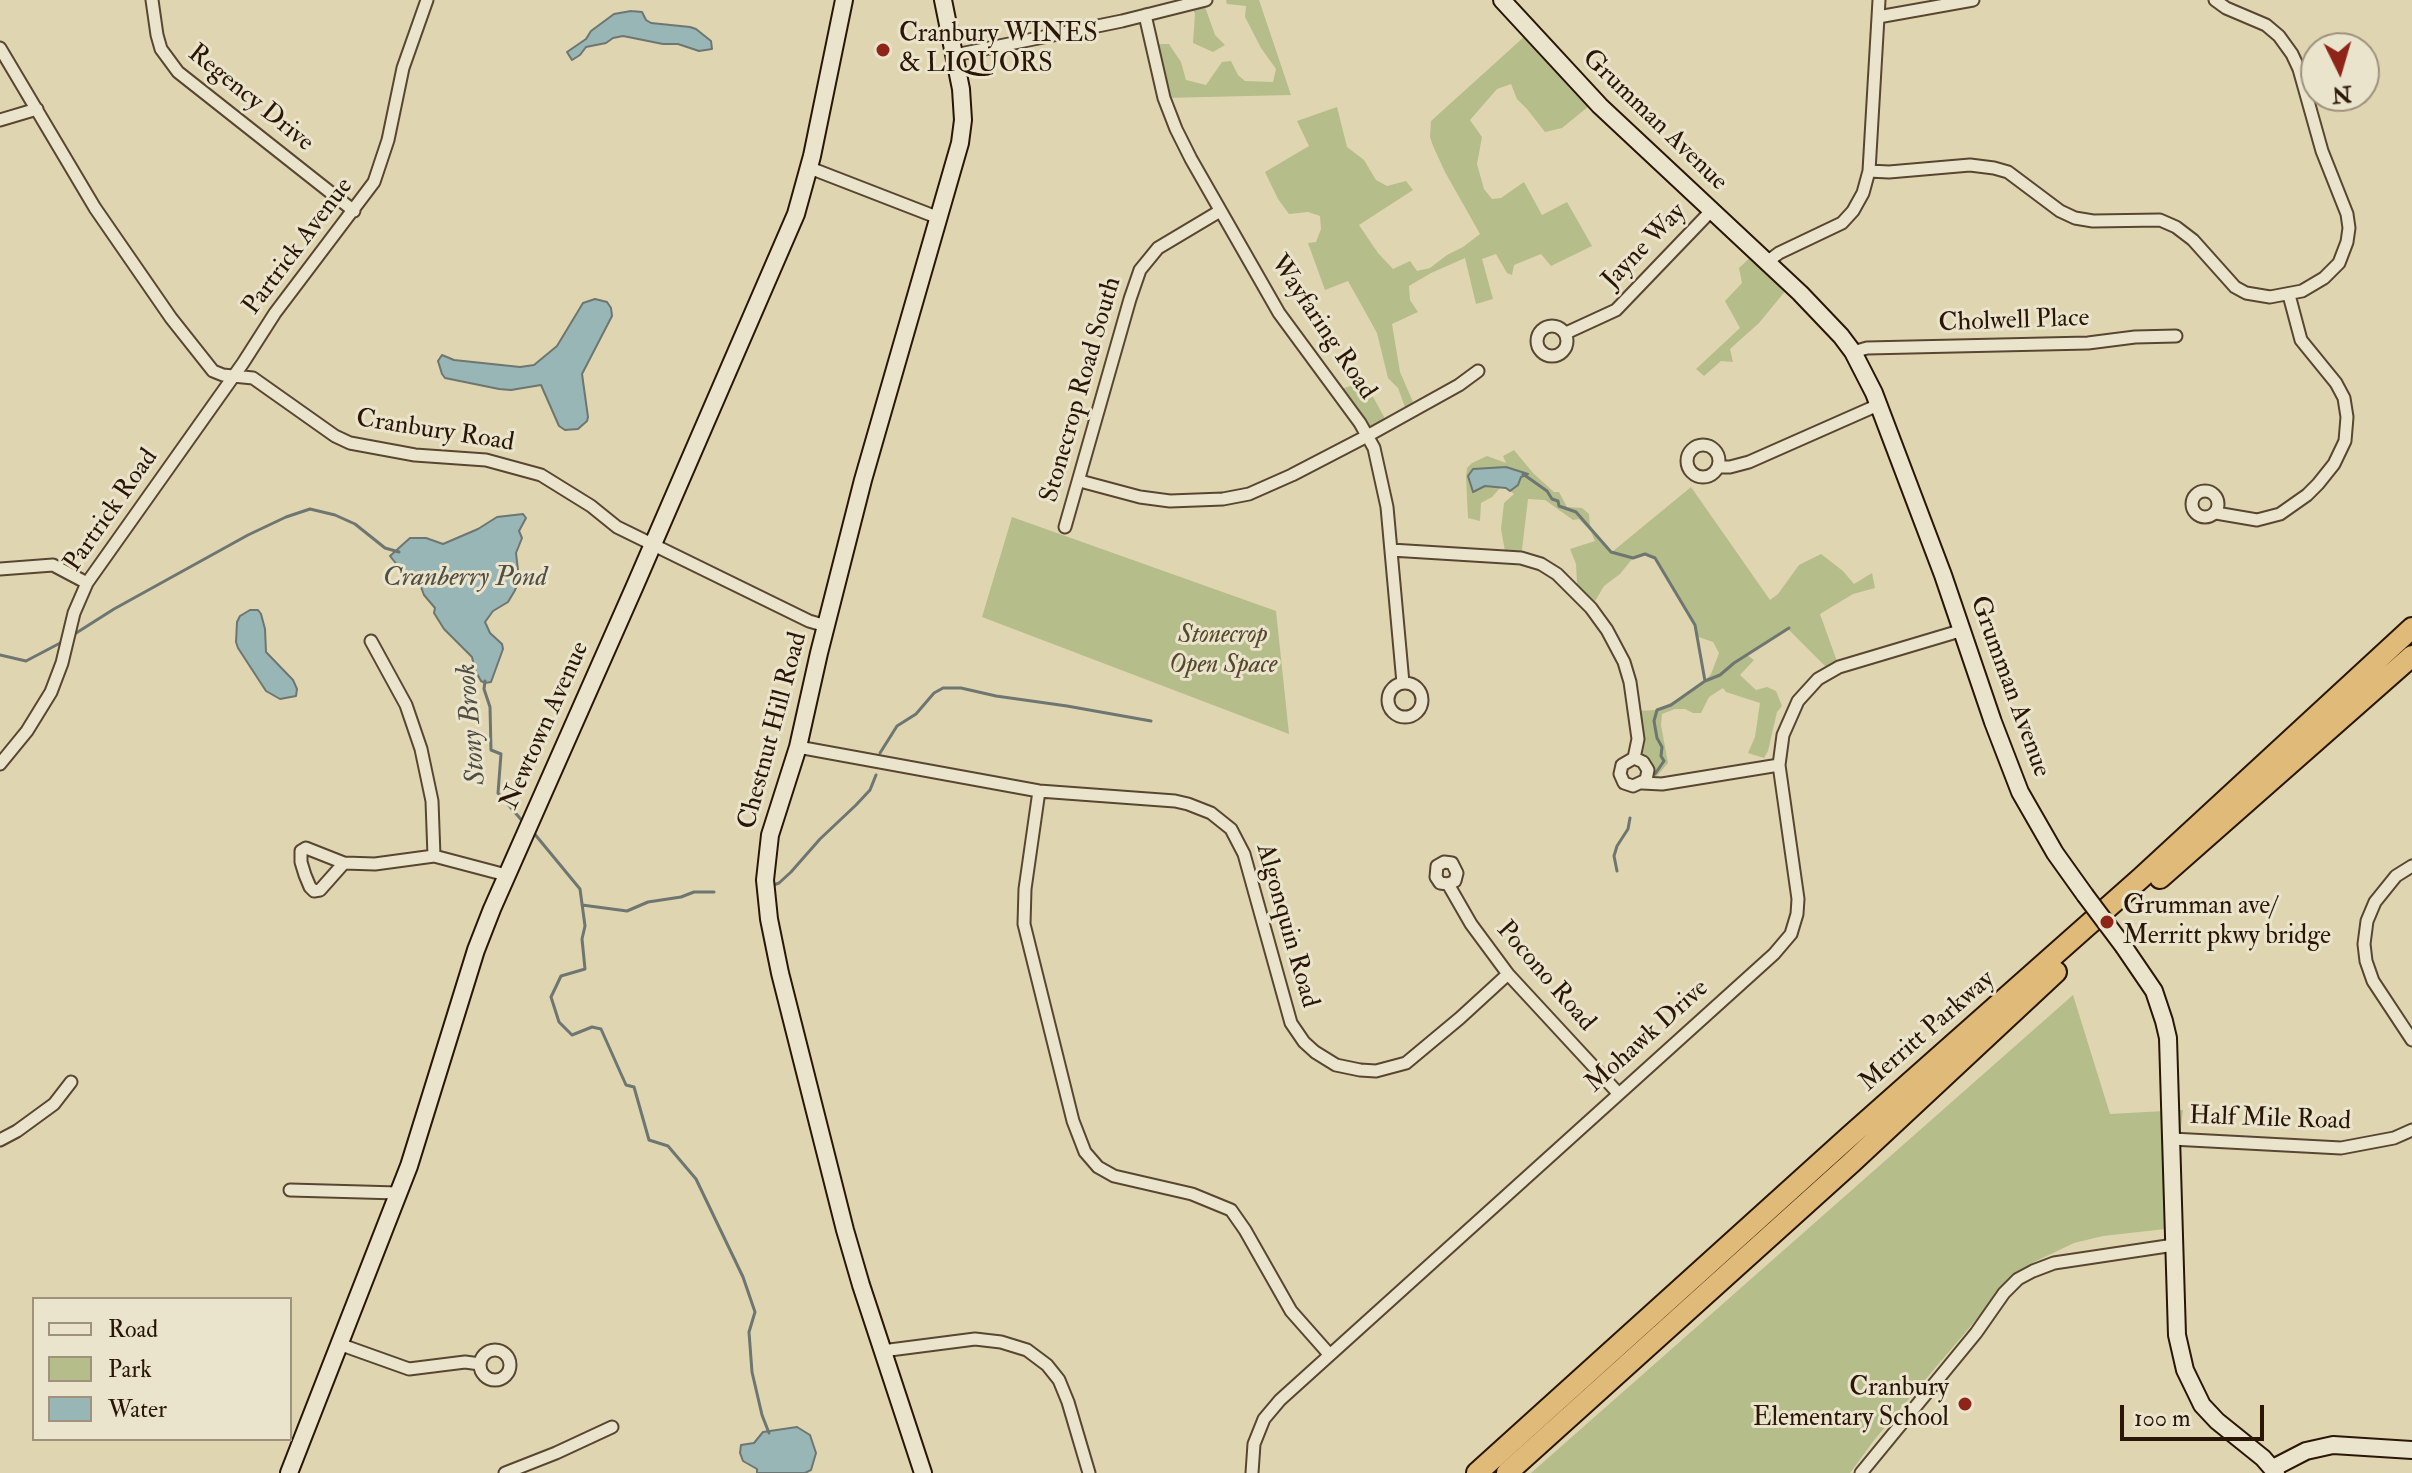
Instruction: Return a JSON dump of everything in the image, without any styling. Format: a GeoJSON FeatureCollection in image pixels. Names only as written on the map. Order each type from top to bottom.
{"type":"FeatureCollection","features":[{"type":"Feature","properties":{"kind":"highway","name":"Merritt Parkway"},"geometry":{"type":"LineString","coordinates":[[1477,1473],[2141,878],[2412,628]]}},
{"type":"Feature","properties":{"kind":"highway","name":"Merritt Parkway"},"geometry":{"type":"LineString","coordinates":[[1507,1473],[1851,1163],[2117,917],[2412,656]]}},
{"type":"Feature","properties":{"kind":"street","name":"Regency Drive"},"geometry":{"type":"LineString","coordinates":[[152,0],[161,49],[178,72],[354,211]]}},
{"type":"Feature","properties":{"kind":"street","name":"Partrick Avenue"},"geometry":{"type":"LineString","coordinates":[[234,375],[275,313],[367,195],[378,174],[403,68],[427,0]]}},
{"type":"Feature","properties":{"kind":"street","name":"Newtown Avenue"},"geometry":{"type":"LineString","coordinates":[[289,1473],[418,1139],[476,950],[506,875],[790,228],[810,168],[844,0]]}},
{"type":"Feature","properties":{"kind":"street","name":"Chestnut Hill Road"},"geometry":{"type":"LineString","coordinates":[[923,1473],[852,1257],[809,1094],[774,945],[765,873],[770,835],[798,747],[871,454],[958,152],[963,127],[962,100],[943,0]]}},
{"type":"Feature","properties":{"kind":"street"},"geometry":{"type":"LineString","coordinates":[[955,55],[1206,0]]}},
{"type":"Feature","properties":{"kind":"street","name":"Grumman Avenue"},"geometry":{"type":"LineString","coordinates":[[1502,0],[1616,122],[1767,262],[1853,352],[1878,405],[2020,792],[2055,853],[2147,978],[2164,1021],[2170,1060],[2177,1335],[2185,1370],[2202,1405],[2274,1470]]}},
{"type":"Feature","properties":{"kind":"street"},"geometry":{"type":"LineString","coordinates":[[1767,262],[1779,253],[1842,223],[1858,203],[1869,171],[1879,0]]}},
{"type":"Feature","properties":{"kind":"street"},"geometry":{"type":"LineString","coordinates":[[1878,17],[1973,0]]}},
{"type":"Feature","properties":{"kind":"street"},"geometry":{"type":"LineString","coordinates":[[1869,171],[1970,165],[1994,168],[2008,172],[2060,211],[2075,218],[2093,221],[2160,220],[2193,240],[2235,287],[2255,295],[2289,295],[2302,291],[2324,278],[2339,263],[2347,242],[2347,214],[2322,151],[2292,54],[2266,25],[2215,0]]}},
{"type":"Feature","properties":{"kind":"street","name":"Wayfaring Road"},"geometry":{"type":"LineString","coordinates":[[1145,15],[1164,98],[1176,129],[1284,321],[1369,435],[1384,487],[1403,683]]}},
{"type":"Feature","properties":{"kind":"street","name":"Cranbury Road"},"geometry":{"type":"LineString","coordinates":[[0,48],[95,208],[213,371],[253,378],[335,436],[350,443],[415,455],[486,460],[541,475],[591,506],[617,527],[809,621],[826,626]]}},
{"type":"Feature","properties":{"kind":"street"},"geometry":{"type":"LineString","coordinates":[[0,120],[37,109]]}},
{"type":"Feature","properties":{"kind":"street"},"geometry":{"type":"LineString","coordinates":[[810,168],[939,218]]}},
{"type":"Feature","properties":{"kind":"street","name":"Stonecrop Road South"},"geometry":{"type":"LineString","coordinates":[[1065,527],[1140,270],[1158,248],[1220,211]]}},
{"type":"Feature","properties":{"kind":"street","name":"Jayne Way"},"geometry":{"type":"LineString","coordinates":[[1566,333],[1616,310],[1711,211]]}},
{"type":"Feature","properties":{"kind":"street"},"geometry":{"type":"LineString","coordinates":[[2216,513],[2257,520],[2280,514],[2318,484],[2334,464],[2345,441],[2347,417],[2344,398],[2336,383],[2301,340],[2289,295]]}},
{"type":"Feature","properties":{"kind":"street","name":"Cholwell Place"},"geometry":{"type":"LineString","coordinates":[[1853,352],[1867,348],[2088,343],[2176,336]]}},
{"type":"Feature","properties":{"kind":"street"},"geometry":{"type":"LineString","coordinates":[[1080,481],[1155,499],[1236,498],[1265,488],[1369,435],[1459,385],[1478,371]]}},
{"type":"Feature","properties":{"kind":"street","name":"Partrick Road"},"geometry":{"type":"LineString","coordinates":[[0,764],[23,737],[55,684],[77,604],[87,583],[234,375]]}},
{"type":"Feature","properties":{"kind":"street"},"geometry":{"type":"LineString","coordinates":[[1718,467],[1749,462],[1878,405]]}},
{"type":"Feature","properties":{"kind":"street"},"geometry":{"type":"LineString","coordinates":[[1391,550],[1521,558],[1541,564],[1557,574],[1591,608],[1624,662],[1638,739],[1634,758],[1622,765],[1621,779],[1628,785],[1662,784],[1779,765]]}},
{"type":"Feature","properties":{"kind":"street"},"geometry":{"type":"LineString","coordinates":[[0,569],[53,565],[87,583]]}},
{"type":"Feature","properties":{"kind":"street","name":"Mohawk Drive"},"geometry":{"type":"LineString","coordinates":[[1252,1473],[1254,1444],[1264,1419],[1280,1400],[1774,954],[1791,934],[1798,899],[1779,765],[1783,735],[1792,710],[1818,679],[1847,664],[1963,630]]}},
{"type":"Feature","properties":{"kind":"street"},"geometry":{"type":"LineString","coordinates":[[371,641],[406,705],[421,749],[432,801],[434,856]]}},
{"type":"Feature","properties":{"kind":"street","name":"Algonquin Road"},"geometry":{"type":"LineString","coordinates":[[798,747],[1039,791],[1175,801],[1200,808],[1221,820],[1236,836],[1244,854],[1291,1023],[1304,1042],[1336,1065],[1376,1071],[1406,1063],[1508,974]]}},
{"type":"Feature","properties":{"kind":"street"},"geometry":{"type":"LineString","coordinates":[[1634,758],[1643,762],[1648,770],[1642,783]]}},
{"type":"Feature","properties":{"kind":"street"},"geometry":{"type":"LineString","coordinates":[[1039,791],[1025,889],[1024,924],[1070,1112],[1085,1152],[1098,1167],[1114,1176],[1192,1194],[1231,1210],[1238,1217],[1291,1311],[1329,1354]]}},
{"type":"Feature","properties":{"kind":"street"},"geometry":{"type":"LineString","coordinates":[[344,863],[375,864],[434,856],[506,875]]}},
{"type":"Feature","properties":{"kind":"street"},"geometry":{"type":"LineString","coordinates":[[2412,866],[2396,876],[2375,902],[2367,921],[2364,944],[2367,967],[2373,981],[2412,1040]]}},
{"type":"Feature","properties":{"kind":"street","name":"Pocono Road"},"geometry":{"type":"LineString","coordinates":[[1448,884],[1471,924],[1508,974],[1618,1093]]}},
{"type":"Feature","properties":{"kind":"street"},"geometry":{"type":"LineString","coordinates":[[0,1140],[54,1104],[71,1082]]}},
{"type":"Feature","properties":{"kind":"street","name":"Half Mile Road"},"geometry":{"type":"LineString","coordinates":[[2172,1139],[2341,1148],[2394,1138],[2412,1130]]}},
{"type":"Feature","properties":{"kind":"street"},"geometry":{"type":"LineString","coordinates":[[290,1190],[398,1193]]}},
{"type":"Feature","properties":{"kind":"street"},"geometry":{"type":"LineString","coordinates":[[1861,1473],[2018,1279],[2062,1262],[2174,1245]]}},
{"type":"Feature","properties":{"kind":"street"},"geometry":{"type":"LineString","coordinates":[[882,1351],[975,1339],[1001,1342],[1027,1350],[1047,1365],[1059,1380],[1089,1473]]}},
{"type":"Feature","properties":{"kind":"street"},"geometry":{"type":"LineString","coordinates":[[339,1344],[409,1369],[465,1362],[480,1364]]}},
{"type":"Feature","properties":{"kind":"street"},"geometry":{"type":"LineString","coordinates":[[505,1473],[612,1427]]}},
{"type":"Feature","properties":{"kind":"street"},"geometry":{"type":"LineString","coordinates":[[2274,1470],[2283,1461],[2306,1451],[2333,1445],[2412,1450]]}},
{"type":"Feature","properties":{"kind":"green space"},"geometry":{"type":"Polygon","coordinates":[[[1226,0],[1259,0],[1291,95],[1164,98],[1151,44],[1169,44],[1181,62],[1186,80],[1206,85],[1222,62],[1231,61],[1245,81],[1273,82],[1276,69],[1245,17],[1246,6],[1227,4],[1226,0]]]}},
{"type":"Feature","properties":{"kind":"green space"},"geometry":{"type":"Polygon","coordinates":[[[1203,1],[1215,35],[1225,45],[1213,52],[1193,43],[1195,14],[1190,4],[1203,1]]]}},
{"type":"Feature","properties":{"kind":"green space"},"geometry":{"type":"Polygon","coordinates":[[[1525,36],[1589,106],[1562,128],[1545,132],[1517,99],[1511,84],[1497,89],[1470,120],[1482,137],[1477,164],[1484,189],[1492,199],[1501,198],[1524,182],[1542,215],[1567,202],[1592,246],[1551,266],[1541,254],[1514,265],[1512,275],[1507,273],[1496,254],[1482,259],[1493,299],[1476,304],[1465,258],[1409,286],[1410,300],[1418,312],[1392,324],[1400,372],[1413,402],[1405,407],[1398,388],[1388,378],[1377,333],[1348,281],[1325,290],[1308,243],[1316,242],[1321,229],[1320,216],[1308,212],[1289,214],[1265,172],[1309,146],[1297,121],[1337,107],[1347,147],[1364,160],[1376,180],[1387,186],[1406,181],[1413,190],[1359,225],[1393,269],[1410,261],[1417,271],[1430,268],[1480,234],[1433,146],[1431,121],[1525,36]]]}},
{"type":"Feature","properties":{"kind":"green space"},"geometry":{"type":"Polygon","coordinates":[[[1756,252],[1787,289],[1759,323],[1730,349],[1733,362],[1721,361],[1704,376],[1696,369],[1740,328],[1725,301],[1742,283],[1739,268],[1756,252]]]}},
{"type":"Feature","properties":{"kind":"green space"},"geometry":{"type":"Polygon","coordinates":[[[1360,383],[1372,395],[1388,424],[1369,435],[1335,391],[1360,383]]]}},
{"type":"Feature","properties":{"kind":"green space"},"geometry":{"type":"Polygon","coordinates":[[[1514,450],[1533,473],[1554,492],[1559,492],[1567,507],[1582,508],[1589,514],[1594,533],[1612,552],[1691,487],[1770,600],[1799,565],[1821,554],[1854,584],[1872,573],[1875,588],[1853,594],[1820,614],[1839,667],[1830,671],[1788,629],[1747,655],[1754,660],[1740,675],[1756,690],[1767,687],[1776,691],[1782,706],[1777,712],[1764,758],[1748,753],[1755,737],[1760,703],[1726,692],[1723,688],[1709,697],[1701,713],[1675,709],[1662,714],[1668,763],[1656,777],[1662,784],[1646,780],[1639,759],[1634,711],[1657,710],[1684,696],[1711,674],[1719,653],[1713,642],[1696,636],[1695,625],[1651,555],[1633,558],[1620,574],[1604,586],[1591,608],[1573,588],[1577,583],[1576,564],[1570,549],[1595,541],[1579,519],[1573,520],[1545,500],[1528,499],[1521,558],[1506,557],[1501,529],[1504,503],[1514,494],[1507,488],[1500,488],[1481,503],[1480,521],[1468,518],[1466,477],[1467,468],[1472,463],[1487,456],[1506,463],[1503,456],[1514,450]]]}},
{"type":"Feature","properties":{"kind":"green space","name":"Stonecrop Open Space"},"geometry":{"type":"Polygon","coordinates":[[[1012,517],[1276,611],[1289,734],[982,617],[1012,517]]]}},
{"type":"Feature","properties":{"kind":"green space"},"geometry":{"type":"Polygon","coordinates":[[[2073,995],[2110,1114],[2183,1110],[2176,1169],[2174,1228],[2103,1236],[2074,1243],[2034,1262],[2003,1288],[1875,1439],[1850,1473],[1531,1473],[2073,995]]]}},
{"type":"Feature","properties":{"kind":"water"},"geometry":{"type":"Polygon","coordinates":[[[642,12],[651,23],[696,29],[711,41],[712,49],[699,51],[678,44],[623,36],[586,47],[572,60],[567,52],[586,39],[591,31],[614,14],[642,12]]]}},
{"type":"Feature","properties":{"kind":"water"},"geometry":{"type":"Polygon","coordinates":[[[595,299],[607,302],[612,316],[582,374],[588,417],[578,429],[565,430],[559,426],[541,385],[499,389],[445,378],[442,374],[438,361],[442,355],[454,360],[520,367],[534,365],[557,346],[583,303],[595,299]]]}},
{"type":"Feature","properties":{"kind":"water"},"geometry":{"type":"Polygon","coordinates":[[[1506,467],[1528,474],[1521,477],[1518,485],[1510,491],[1485,486],[1473,492],[1468,476],[1473,469],[1506,467]]]}},
{"type":"Feature","properties":{"kind":"water","name":"Cranberry Pond"},"geometry":{"type":"Polygon","coordinates":[[[523,514],[526,518],[519,531],[522,538],[516,553],[517,586],[508,602],[493,611],[485,622],[503,649],[491,682],[485,683],[475,670],[472,657],[444,629],[434,613],[435,608],[412,574],[402,571],[390,556],[410,538],[426,538],[443,544],[497,517],[523,514]]]}},
{"type":"Feature","properties":{"kind":"water"},"geometry":{"type":"Polygon","coordinates":[[[250,610],[258,610],[261,614],[266,652],[293,680],[296,696],[280,699],[266,691],[238,648],[237,622],[250,610]]]}},
{"type":"Feature","properties":{"kind":"water"},"geometry":{"type":"Polygon","coordinates":[[[797,1427],[810,1435],[816,1453],[811,1470],[805,1473],[757,1473],[757,1469],[743,1461],[741,1445],[754,1443],[763,1432],[797,1427]]]}},
{"type":"Feature","properties":{"kind":"waterway"},"geometry":{"type":"LineString","coordinates":[[1523,474],[1547,491],[1559,506],[1576,512],[1611,552],[1633,558],[1645,554],[1655,558],[1695,625],[1705,681],[1671,705],[1657,710],[1654,721],[1664,761],[1655,774]]}},
{"type":"Feature","properties":{"kind":"waterway","name":"Stony Brook"},"geometry":{"type":"LineString","coordinates":[[73,635],[248,535],[310,509],[355,524],[385,548],[399,552]]}},
{"type":"Feature","properties":{"kind":"waterway"},"geometry":{"type":"LineString","coordinates":[[1705,681],[1720,675],[1789,628]]}},
{"type":"Feature","properties":{"kind":"waterway","name":"Stony Brook"},"geometry":{"type":"LineString","coordinates":[[0,655],[26,661],[64,641]]}},
{"type":"Feature","properties":{"kind":"waterway","name":"Stony Brook"},"geometry":{"type":"LineString","coordinates":[[485,681],[484,689],[490,707],[491,750],[501,754],[498,793],[525,824]]}},
{"type":"Feature","properties":{"kind":"waterway"},"geometry":{"type":"LineString","coordinates":[[880,753],[897,726],[916,714],[934,693],[943,688],[961,688],[1151,721]]}},
{"type":"Feature","properties":{"kind":"waterway"},"geometry":{"type":"LineString","coordinates":[[771,886],[791,872],[856,805],[870,790],[876,775]]}},
{"type":"Feature","properties":{"kind":"waterway"},"geometry":{"type":"LineString","coordinates":[[1617,871],[1614,856],[1628,829],[1630,818]]}},
{"type":"Feature","properties":{"kind":"waterway","name":"Stony Brook"},"geometry":{"type":"LineString","coordinates":[[533,832],[580,889],[585,926],[582,939],[585,969],[561,976],[551,997],[559,1022],[572,1035],[592,1027],[601,1029],[626,1085],[634,1087],[649,1140],[668,1146],[696,1179],[743,1277],[755,1312],[749,1332],[752,1372],[769,1433]]}},
{"type":"Feature","properties":{"kind":"waterway"},"geometry":{"type":"LineString","coordinates":[[582,905],[627,911],[648,902],[694,892],[714,892]]}},
{"type":"Feature","properties":{"kind":"place","name":"Cranbury WINES & LIQUORS"},"geometry":{"type":"Point","coordinates":[883,50]}},
{"type":"Feature","properties":{"kind":"place","name":"Grumman ave/ Merritt pkwy bridge"},"geometry":{"type":"Point","coordinates":[2107,922]}},
{"type":"Feature","properties":{"kind":"place","name":"Cranbury Elementary School"},"geometry":{"type":"Point","coordinates":[1965,1404]}}]}
